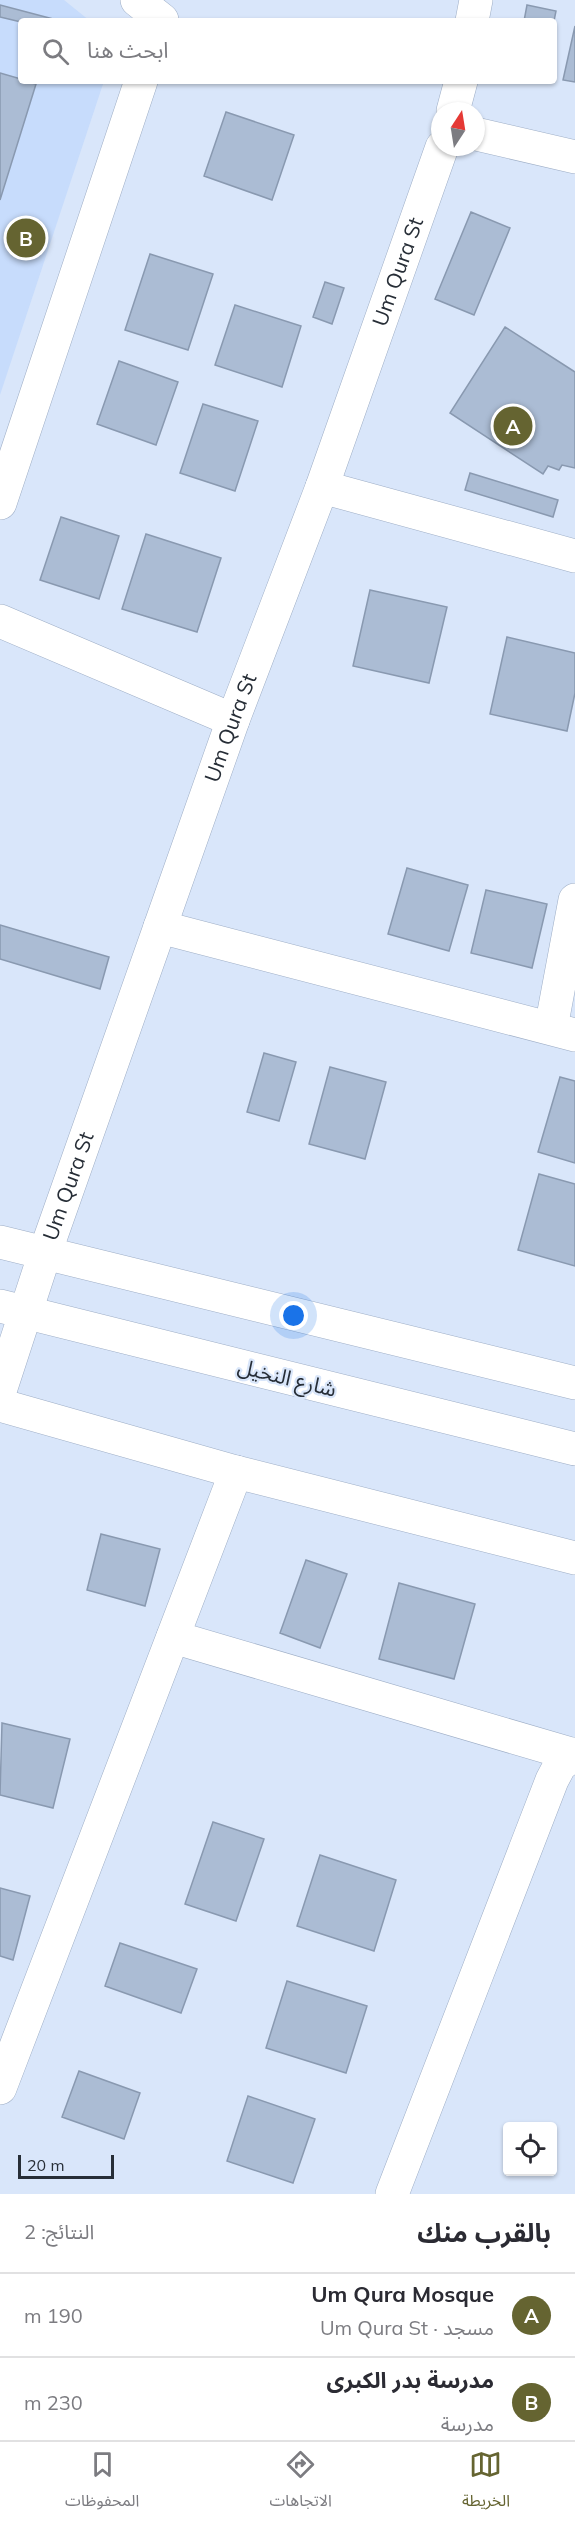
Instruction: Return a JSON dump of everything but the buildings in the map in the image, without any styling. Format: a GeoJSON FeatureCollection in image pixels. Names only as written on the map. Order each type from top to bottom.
{"type":"FeatureCollection","features":[{"type":"Feature","properties":{"kind":"street"},"geometry":{"type":"LineString","coordinates":[[473,18],[476,0]]}},
{"type":"Feature","properties":{"kind":"street"},"geometry":{"type":"LineString","coordinates":[[0,503],[140,84]]}},
{"type":"Feature","properties":{"kind":"street"},"geometry":{"type":"LineString","coordinates":[[455,102],[460,84]]}},
{"type":"Feature","properties":{"kind":"street"},"geometry":{"type":"LineString","coordinates":[[485,136],[575,157]]}},
{"type":"Feature","properties":{"kind":"street","name":"Um Qura St"},"geometry":{"type":"LineString","coordinates":[[0,1391],[13,1309],[45,1253],[233,720],[322,487],[439,156]]}},
{"type":"Feature","properties":{"kind":"street"},"geometry":{"type":"LineString","coordinates":[[322,487],[575,556]]}},
{"type":"Feature","properties":{"kind":"street"},"geometry":{"type":"LineString","coordinates":[[0,621],[233,720]]}},
{"type":"Feature","properties":{"kind":"street"},"geometry":{"type":"LineString","coordinates":[[160,927],[563,1031],[575,900]]}},
{"type":"Feature","properties":{"kind":"street"},"geometry":{"type":"LineString","coordinates":[[0,1242],[575,1383]]}},
{"type":"Feature","properties":{"kind":"street","name":"شارع النخيل"},"geometry":{"type":"LineString","coordinates":[[13,1309],[575,1449]]}},
{"type":"Feature","properties":{"kind":"street"},"geometry":{"type":"LineString","coordinates":[[0,1405],[236,1472],[575,1558]]}},
{"type":"Feature","properties":{"kind":"street"},"geometry":{"type":"LineString","coordinates":[[0,2088],[236,1472]]}},
{"type":"Feature","properties":{"kind":"street"},"geometry":{"type":"LineString","coordinates":[[173,1637],[574,1754]]}},
{"type":"Feature","properties":{"kind":"street"},"geometry":{"type":"LineString","coordinates":[[392,2194],[552,1780],[560,1765],[574,1754]]}},
{"type":"Feature","properties":{"kind":"shaded area"},"geometry":{"type":"Polygon","coordinates":[[[0,0],[64,0],[86,18],[18,18],[18,84],[103,84],[0,395],[0,0]]]}},
{"type":"Feature","properties":{"kind":"place","name":"مدرسة بدر الكبرى"},"geometry":{"type":"Point","coordinates":[26,238]}},
{"type":"Feature","properties":{"kind":"place","name":"Um Qura Mosque"},"geometry":{"type":"Point","coordinates":[513,426]}}]}
